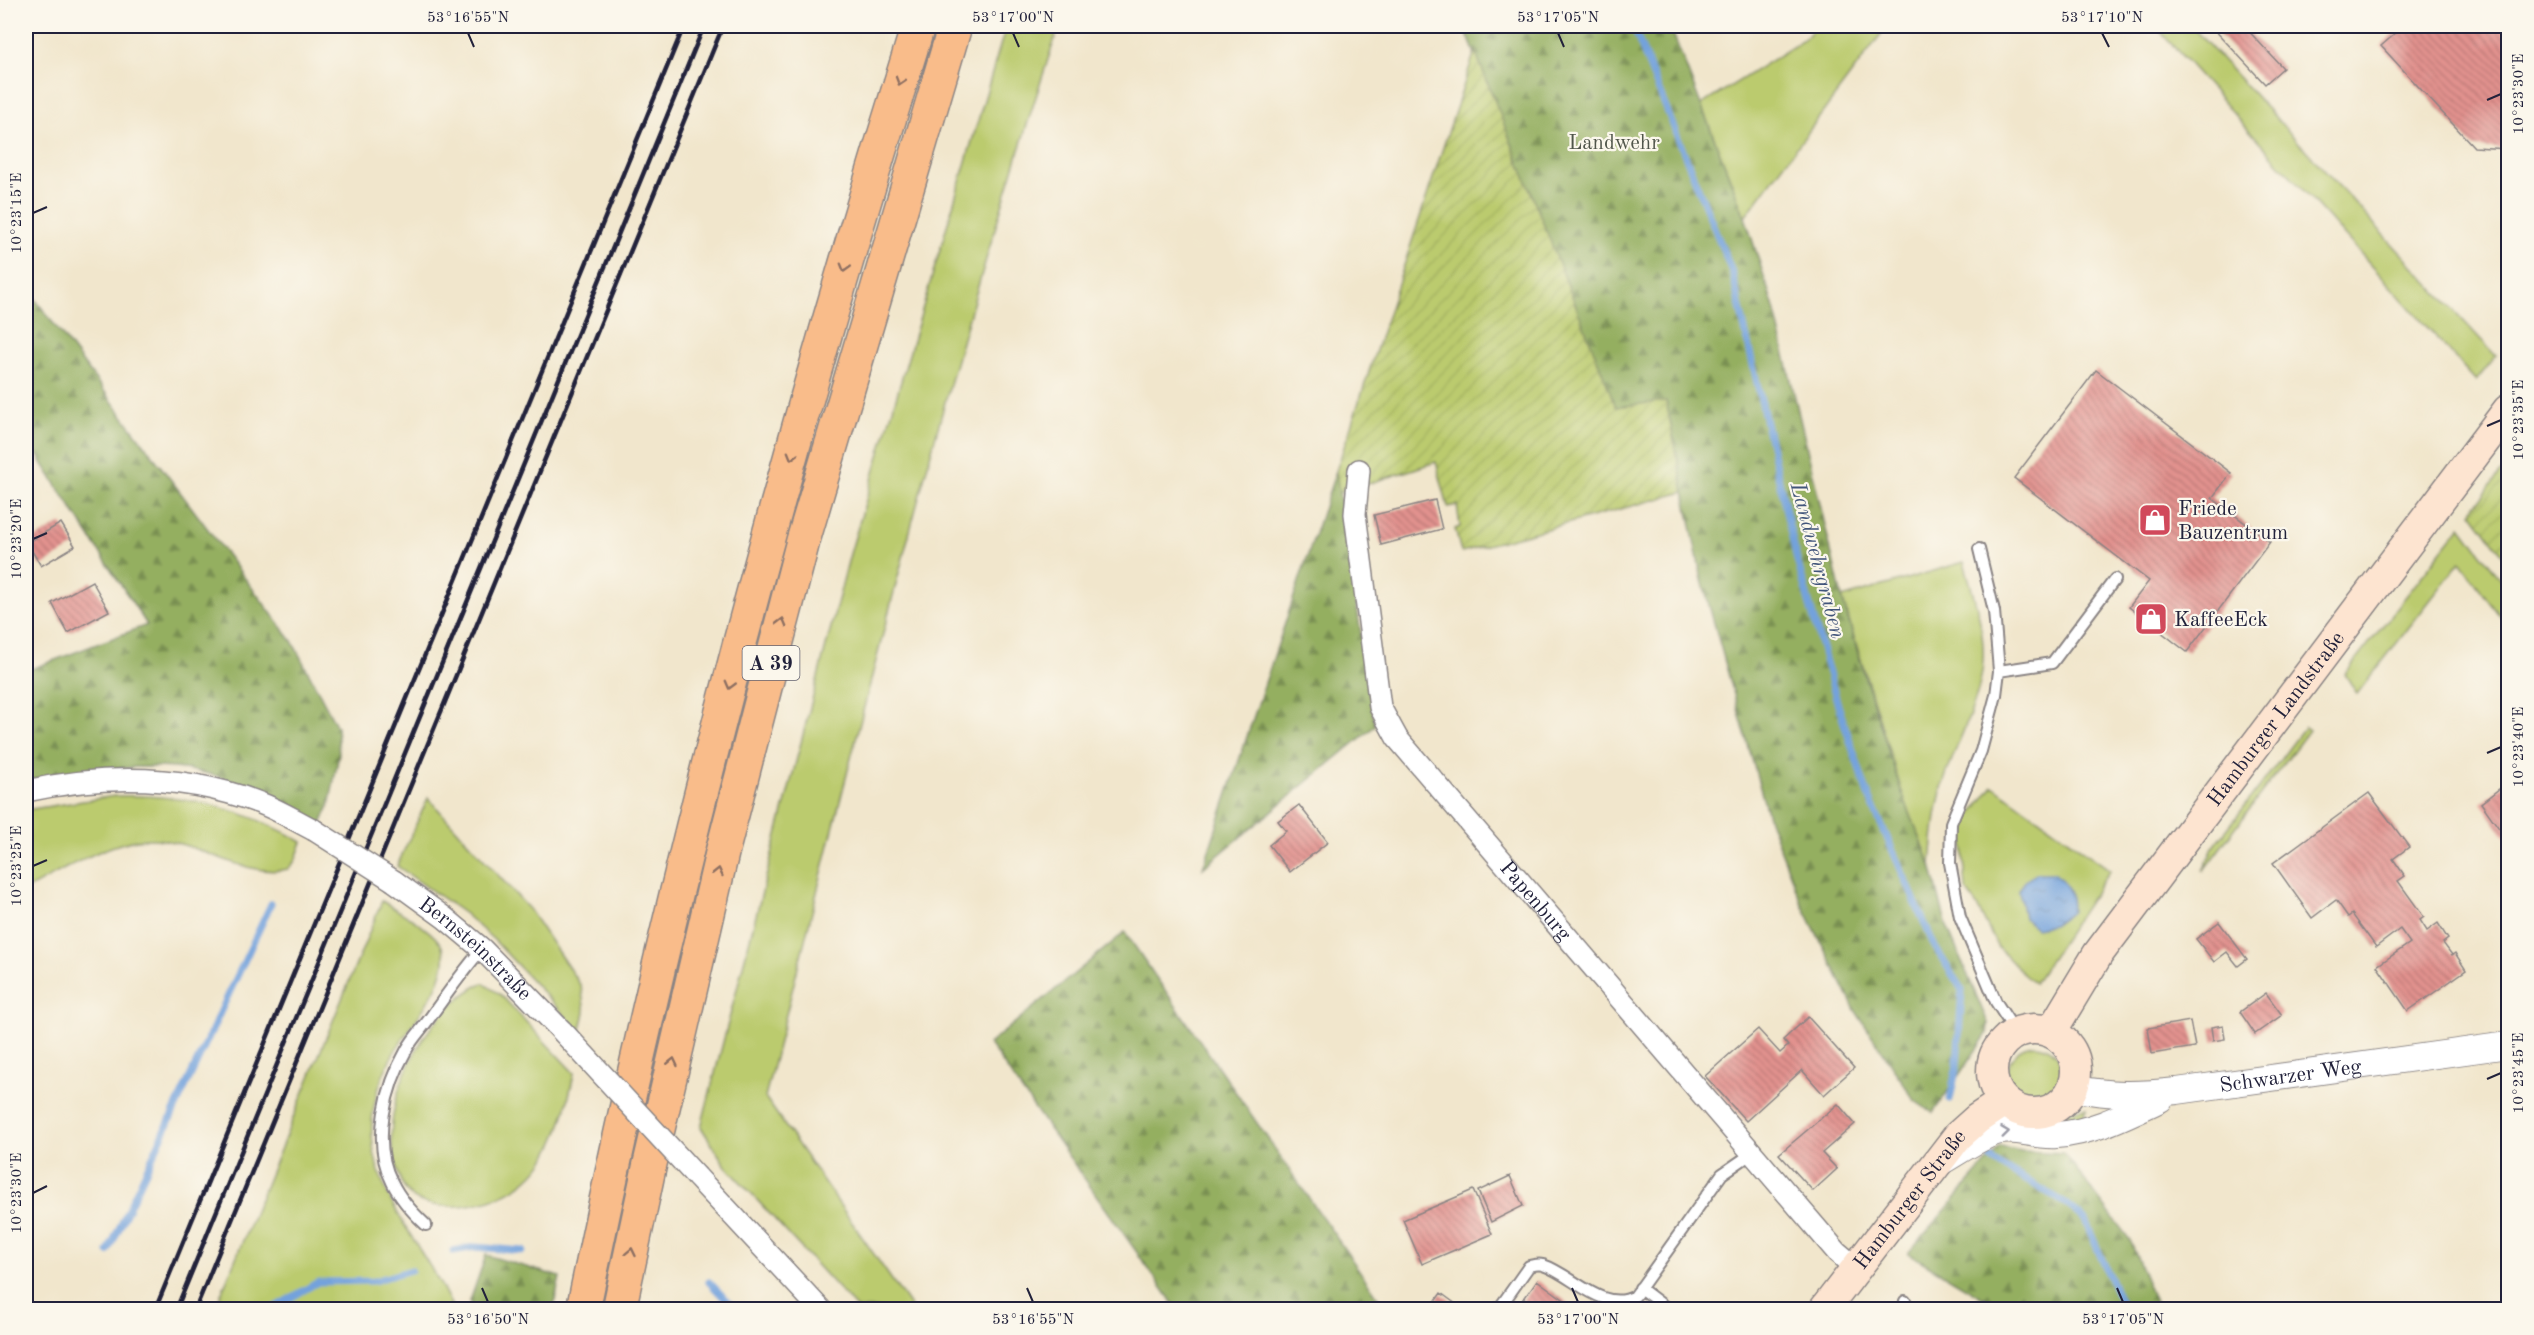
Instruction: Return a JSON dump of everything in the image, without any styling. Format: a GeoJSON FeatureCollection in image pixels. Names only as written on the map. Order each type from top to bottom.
{"type":"FeatureCollection","features":[{"type":"Feature","properties":{"kind":"highway","name":"A 39"},"geometry":{"type":"LineString","coordinates":[[584,1310],[618,1139],[687,849],[812,384],[918,26]]}},
{"type":"Feature","properties":{"kind":"highway","name":"A 39"},"geometry":{"type":"LineString","coordinates":[[619,1310],[648,1168],[719,864],[803,541],[955,26]]}},
{"type":"Feature","properties":{"kind":"main road","name":"Hamburger Landstraße"},"geometry":{"type":"LineString","coordinates":[[2051,1032],[2098,954],[2508,410]]}},
{"type":"Feature","properties":{"kind":"main road"},"geometry":{"type":"LineString","coordinates":[[2038,1029],[2051,1032],[2071,1049],[2076,1062],[2077,1075],[2073,1088],[2066,1100],[2055,1108],[2042,1113],[2022,1111],[2004,1101],[1994,1084],[1992,1070],[1995,1056],[2002,1043],[2013,1034],[2038,1029]]}},
{"type":"Feature","properties":{"kind":"main road","name":"Hamburger Straße"},"geometry":{"type":"LineString","coordinates":[[1824,1310],[1958,1136],[1977,1119],[2004,1101]]}},
{"type":"Feature","properties":{"kind":"street","name":"Papenburg"},"geometry":{"type":"LineString","coordinates":[[1359,470],[1355,514],[1380,707],[1397,738],[1754,1152],[1837,1252],[1856,1268]]}},
{"type":"Feature","properties":{"kind":"street","name":"Bernsteinstraße"},"geometry":{"type":"LineString","coordinates":[[26,791],[117,778],[180,782],[222,791],[262,804],[314,830],[394,881],[445,918],[482,949],[562,1031],[821,1310]]}},
{"type":"Feature","properties":{"kind":"street","name":"Schwarzer Weg"},"geometry":{"type":"LineString","coordinates":[[2073,1088],[2100,1094],[2130,1096],[2508,1045]]}},
{"type":"Feature","properties":{"kind":"street"},"geometry":{"type":"LineString","coordinates":[[1934,1166],[1996,1132],[2014,1130],[2035,1135],[2072,1133],[2119,1118],[2177,1091]]}},
{"type":"Feature","properties":{"kind":"lane"},"geometry":{"type":"LineString","coordinates":[[1979,549],[1994,611],[1999,671],[1996,695],[1981,751],[1951,823],[1950,863],[1960,917],[1996,1002],[2009,1022],[2013,1034]]}},
{"type":"Feature","properties":{"kind":"lane"},"geometry":{"type":"LineString","coordinates":[[1999,671],[2052,663],[2115,579]]}},
{"type":"Feature","properties":{"kind":"lane"},"geometry":{"type":"LineString","coordinates":[[426,1225],[405,1204],[390,1180],[384,1155],[384,1107],[392,1078],[408,1047],[482,949]]}},
{"type":"Feature","properties":{"kind":"lane"},"geometry":{"type":"LineString","coordinates":[[1498,1310],[1529,1266],[1542,1264],[1589,1291],[1614,1302],[1635,1296],[1722,1174],[1754,1152]]}},
{"type":"Feature","properties":{"kind":"lane"},"geometry":{"type":"LineString","coordinates":[[1640,1288],[1669,1310]]}},
{"type":"Feature","properties":{"kind":"green space"},"geometry":{"type":"Polygon","coordinates":[[[1006,26],[1059,26],[1017,158],[939,424],[765,1097],[912,1309],[857,1309],[725,1165],[701,1127],[850,554],[1006,26]]]}},
{"type":"Feature","properties":{"kind":"green space","name":"Landwehr"},"geometry":{"type":"Polygon","coordinates":[[[1464,26],[1670,26],[1745,217],[1774,308],[1842,598],[1865,677],[1903,796],[1931,865],[1946,924],[1988,1023],[1987,1034],[1933,1113],[1915,1101],[1855,1010],[1801,902],[1769,820],[1702,580],[1666,402],[1616,408],[1464,26]]]}},
{"type":"Feature","properties":{"kind":"green space"},"geometry":{"type":"Polygon","coordinates":[[[1816,26],[1887,26],[1745,217],[1701,105],[1805,39],[1816,26]]]}},
{"type":"Feature","properties":{"kind":"green space"},"geometry":{"type":"Polygon","coordinates":[[[2155,26],[2191,26],[2496,356],[2476,381],[2155,26]]]}},
{"type":"Feature","properties":{"kind":"green space"},"geometry":{"type":"Polygon","coordinates":[[[1475,51],[1616,407],[1666,401],[1684,492],[1461,552],[1455,529],[1460,527],[1457,505],[1448,507],[1436,462],[1339,493],[1336,471],[1475,51]]]}},
{"type":"Feature","properties":{"kind":"green space"},"geometry":{"type":"Polygon","coordinates":[[[26,287],[292,641],[337,727],[339,754],[329,806],[321,824],[264,793],[201,772],[141,767],[75,773],[26,781],[26,671],[147,625],[26,438],[26,287]]]}},
{"type":"Feature","properties":{"kind":"green space"},"geometry":{"type":"Polygon","coordinates":[[[2508,463],[2508,562],[2471,512],[2508,463]]]}},
{"type":"Feature","properties":{"kind":"green space"},"geometry":{"type":"Polygon","coordinates":[[[1336,471],[1375,726],[1203,868],[1336,471]]]}},
{"type":"Feature","properties":{"kind":"green space"},"geometry":{"type":"Polygon","coordinates":[[[2461,526],[2508,589],[2508,627],[2460,562],[2357,694],[2345,674],[2461,526]]]}},
{"type":"Feature","properties":{"kind":"green space"},"geometry":{"type":"Polygon","coordinates":[[[1964,562],[1980,623],[1983,661],[1972,709],[1942,788],[1936,816],[1931,865],[1903,796],[1842,598],[1964,562]]]}},
{"type":"Feature","properties":{"kind":"green space"},"geometry":{"type":"Polygon","coordinates":[[[2305,727],[2309,730],[2203,871],[2213,848],[2305,727]]]}},
{"type":"Feature","properties":{"kind":"green space"},"geometry":{"type":"Polygon","coordinates":[[[1993,786],[2110,870],[2035,983],[2025,976],[1997,946],[1976,904],[1966,890],[1962,826],[1993,786]]]}},
{"type":"Feature","properties":{"kind":"green space"},"geometry":{"type":"Polygon","coordinates":[[[115,796],[165,797],[212,805],[257,820],[302,842],[295,861],[288,869],[272,871],[238,864],[170,841],[138,840],[88,857],[26,890],[26,810],[115,796]]]}},
{"type":"Feature","properties":{"kind":"green space"},"geometry":{"type":"Polygon","coordinates":[[[428,798],[529,909],[581,986],[585,1013],[580,1032],[495,941],[465,914],[397,866],[428,798]]]}},
{"type":"Feature","properties":{"kind":"green space"},"geometry":{"type":"Polygon","coordinates":[[[382,901],[433,935],[443,949],[444,961],[435,990],[391,1058],[383,1076],[374,1107],[372,1137],[383,1184],[453,1309],[382,1309],[342,1304],[307,1310],[215,1309],[382,901]]]}},
{"type":"Feature","properties":{"kind":"green space"},"geometry":{"type":"Polygon","coordinates":[[[1125,932],[1386,1309],[1177,1309],[989,1044],[1125,932]]]}},
{"type":"Feature","properties":{"kind":"green space"},"geometry":{"type":"Polygon","coordinates":[[[483,983],[501,995],[574,1073],[568,1098],[562,1122],[553,1143],[543,1162],[529,1178],[511,1191],[489,1201],[461,1206],[428,1204],[415,1199],[407,1192],[396,1166],[392,1141],[393,1115],[399,1088],[410,1061],[442,1014],[462,996],[483,983]]]}},
{"type":"Feature","properties":{"kind":"green space"},"geometry":{"type":"Polygon","coordinates":[[[2030,1045],[2040,1045],[2050,1049],[2058,1057],[2062,1072],[2058,1087],[2050,1095],[2040,1099],[2030,1099],[2020,1095],[2012,1087],[2008,1077],[2008,1067],[2012,1057],[2020,1049],[2030,1045]]]}},
{"type":"Feature","properties":{"kind":"green space"},"geometry":{"type":"Polygon","coordinates":[[[2086,1108],[2082,1121],[2054,1126],[2009,1118],[2041,1122],[2086,1108]]]}},
{"type":"Feature","properties":{"kind":"green space"},"geometry":{"type":"Polygon","coordinates":[[[2000,1147],[2022,1151],[2064,1153],[2130,1240],[2158,1309],[1998,1309],[1908,1253],[2000,1147]]]}},
{"type":"Feature","properties":{"kind":"green space"},"geometry":{"type":"Polygon","coordinates":[[[486,1255],[560,1277],[553,1309],[472,1309],[470,1301],[486,1255]]]}},
{"type":"Feature","properties":{"kind":"water"},"geometry":{"type":"Polygon","coordinates":[[[2037,873],[2054,873],[2063,881],[2070,894],[2072,911],[2053,925],[2036,928],[2024,918],[2019,890],[2026,880],[2037,873]]]}},
{"type":"Feature","properties":{"kind":"building"},"geometry":{"type":"Polygon","coordinates":[[[2211,26],[2244,26],[2283,68],[2265,84],[2211,26]]]}},
{"type":"Feature","properties":{"kind":"building"},"geometry":{"type":"Polygon","coordinates":[[[2404,26],[2508,26],[2508,149],[2474,147],[2381,46],[2404,26]]]}},
{"type":"Feature","properties":{"kind":"building","name":"Friede Bauzentrum"},"geometry":{"type":"Polygon","coordinates":[[[2096,370],[2231,473],[2212,498],[2270,542],[2187,652],[2129,607],[2149,581],[2014,478],[2096,370]]]}},
{"type":"Feature","properties":{"kind":"building"},"geometry":{"type":"Polygon","coordinates":[[[1435,500],[1442,529],[1381,545],[1374,515],[1435,500]]]}},
{"type":"Feature","properties":{"kind":"building"},"geometry":{"type":"Polygon","coordinates":[[[61,523],[75,546],[41,566],[27,543],[61,523]]]}},
{"type":"Feature","properties":{"kind":"building"},"geometry":{"type":"Polygon","coordinates":[[[92,581],[109,611],[68,633],[52,603],[92,581]]]}},
{"type":"Feature","properties":{"kind":"building"},"geometry":{"type":"Polygon","coordinates":[[[2508,782],[2508,841],[2481,803],[2508,782]]]}},
{"type":"Feature","properties":{"kind":"building"},"geometry":{"type":"Polygon","coordinates":[[[2369,793],[2409,847],[2393,859],[2405,876],[2398,881],[2424,917],[2420,920],[2427,931],[2438,923],[2448,939],[2443,943],[2452,955],[2455,953],[2466,970],[2408,1011],[2377,966],[2410,943],[2400,929],[2376,947],[2352,914],[2348,917],[2336,900],[2312,918],[2273,863],[2369,793]]]}},
{"type":"Feature","properties":{"kind":"building"},"geometry":{"type":"Polygon","coordinates":[[[1299,805],[1328,842],[1290,872],[1269,845],[1286,831],[1278,821],[1299,805]]]}},
{"type":"Feature","properties":{"kind":"building"},"geometry":{"type":"Polygon","coordinates":[[[2219,922],[2247,959],[2238,966],[2227,952],[2214,962],[2196,939],[2219,922]]]}},
{"type":"Feature","properties":{"kind":"building"},"geometry":{"type":"Polygon","coordinates":[[[2266,993],[2282,1015],[2255,1034],[2240,1012],[2266,993]]]}},
{"type":"Feature","properties":{"kind":"building"},"geometry":{"type":"Polygon","coordinates":[[[1808,1017],[1854,1068],[1824,1095],[1802,1070],[1746,1121],[1705,1076],[1758,1029],[1780,1053],[1788,1046],[1783,1040],[1808,1017]]]}},
{"type":"Feature","properties":{"kind":"building"},"geometry":{"type":"Polygon","coordinates":[[[2190,1021],[2195,1047],[2152,1054],[2148,1028],[2190,1021]]]}},
{"type":"Feature","properties":{"kind":"building"},"geometry":{"type":"Polygon","coordinates":[[[2223,1025],[2225,1039],[2213,1041],[2211,1027],[2223,1025]]]}},
{"type":"Feature","properties":{"kind":"building"},"geometry":{"type":"Polygon","coordinates":[[[1838,1104],[1855,1124],[1822,1153],[1837,1169],[1813,1191],[1779,1154],[1838,1104]]]}},
{"type":"Feature","properties":{"kind":"building"},"geometry":{"type":"Polygon","coordinates":[[[1510,1176],[1523,1206],[1491,1222],[1478,1191],[1510,1176]]]}},
{"type":"Feature","properties":{"kind":"building"},"geometry":{"type":"Polygon","coordinates":[[[1473,1190],[1492,1234],[1422,1264],[1403,1220],[1473,1190]]]}},
{"type":"Feature","properties":{"kind":"building"},"geometry":{"type":"Polygon","coordinates":[[[1537,1280],[1578,1310],[1516,1310],[1537,1280]]]}},
{"type":"Feature","properties":{"kind":"building"},"geometry":{"type":"Polygon","coordinates":[[[1441,1293],[1464,1310],[1429,1310],[1441,1293]]]}},
{"type":"Feature","properties":{"kind":"building"},"geometry":{"type":"Polygon","coordinates":[[[1984,1303],[1987,1310],[1969,1310],[1969,1309],[1984,1303]]]}},
{"type":"Feature","properties":{"kind":"waterway","name":"Landwehrgraben"},"geometry":{"type":"LineString","coordinates":[[1633,26],[1732,272],[1797,560],[1838,705],[1867,792],[1935,947],[1962,990],[1957,1065],[1950,1100]]}},
{"type":"Feature","properties":{"kind":"waterway"},"geometry":{"type":"LineString","coordinates":[[108,1252],[271,904]]}},
{"type":"Feature","properties":{"kind":"waterway","name":"Landwehrgraben"},"geometry":{"type":"LineString","coordinates":[[1990,1158],[2053,1195],[2085,1220],[2124,1310]]}},
{"type":"Feature","properties":{"kind":"waterway"},"geometry":{"type":"LineString","coordinates":[[453,1251],[475,1247],[523,1251]]}},
{"type":"Feature","properties":{"kind":"waterway"},"geometry":{"type":"LineString","coordinates":[[270,1310],[318,1282],[374,1281],[411,1270]]}},
{"type":"Feature","properties":{"kind":"waterway"},"geometry":{"type":"LineString","coordinates":[[709,1282],[736,1310]]}},
{"type":"Feature","properties":{"kind":"railway"},"geometry":{"type":"LineString","coordinates":[[155,1310],[684,26]]}},
{"type":"Feature","properties":{"kind":"railway"},"geometry":{"type":"LineString","coordinates":[[176,1310],[704,26]]}},
{"type":"Feature","properties":{"kind":"railway"},"geometry":{"type":"LineString","coordinates":[[195,1310],[723,26]]}},
{"type":"Feature","properties":{"kind":"place","name":"Friede Bauzentrum"},"geometry":{"type":"Point","coordinates":[2155,520]}},
{"type":"Feature","properties":{"kind":"place","name":"KaffeeEck"},"geometry":{"type":"Point","coordinates":[2151,619]}}]}
